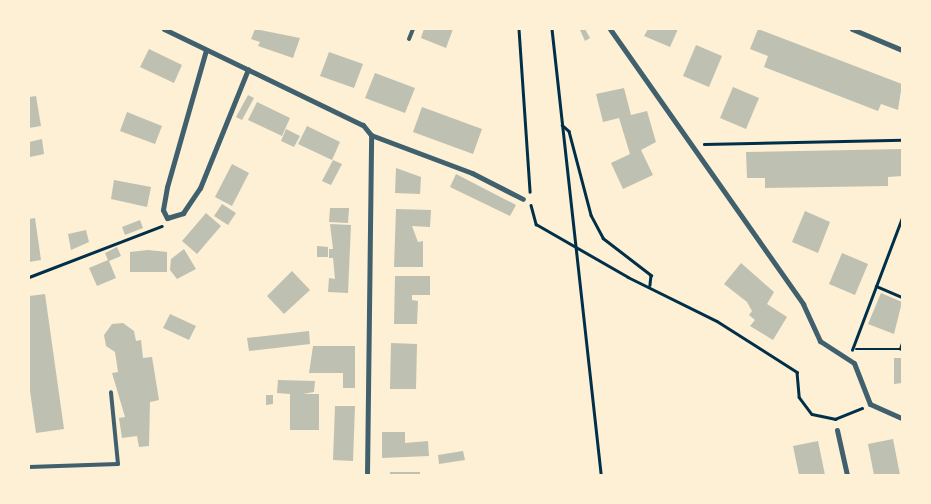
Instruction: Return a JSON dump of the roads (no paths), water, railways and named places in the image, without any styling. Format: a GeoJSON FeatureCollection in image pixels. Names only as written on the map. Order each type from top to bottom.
{"type":"FeatureCollection","features":[{"type":"Feature","properties":{"kind":"street"},"geometry":{"type":"LineString","coordinates":[[164,29],[363,125],[371,135],[472,173],[523,199]]}},
{"type":"Feature","properties":{"kind":"street"},"geometry":{"type":"LineString","coordinates":[[610,29],[689,145],[803,304],[820,341],[841,352],[858,368],[870,404],[902,418]]}},
{"type":"Feature","properties":{"kind":"street"},"geometry":{"type":"LineString","coordinates":[[852,29],[902,50]]}},
{"type":"Feature","properties":{"kind":"street"},"geometry":{"type":"LineString","coordinates":[[206,50],[167,187],[163,210],[169,219],[183,213],[200,188],[248,69]]}},
{"type":"Feature","properties":{"kind":"street"},"geometry":{"type":"LineString","coordinates":[[367,475],[371,135]]}},
{"type":"Feature","properties":{"kind":"street"},"geometry":{"type":"LineString","coordinates":[[837,430],[847,475]]}},
{"type":"Feature","properties":{"kind":"lane"},"geometry":{"type":"LineString","coordinates":[[409,40],[413,29]]}},
{"type":"Feature","properties":{"kind":"lane"},"geometry":{"type":"LineString","coordinates":[[29,467],[118,464],[111,392]]}}]}
